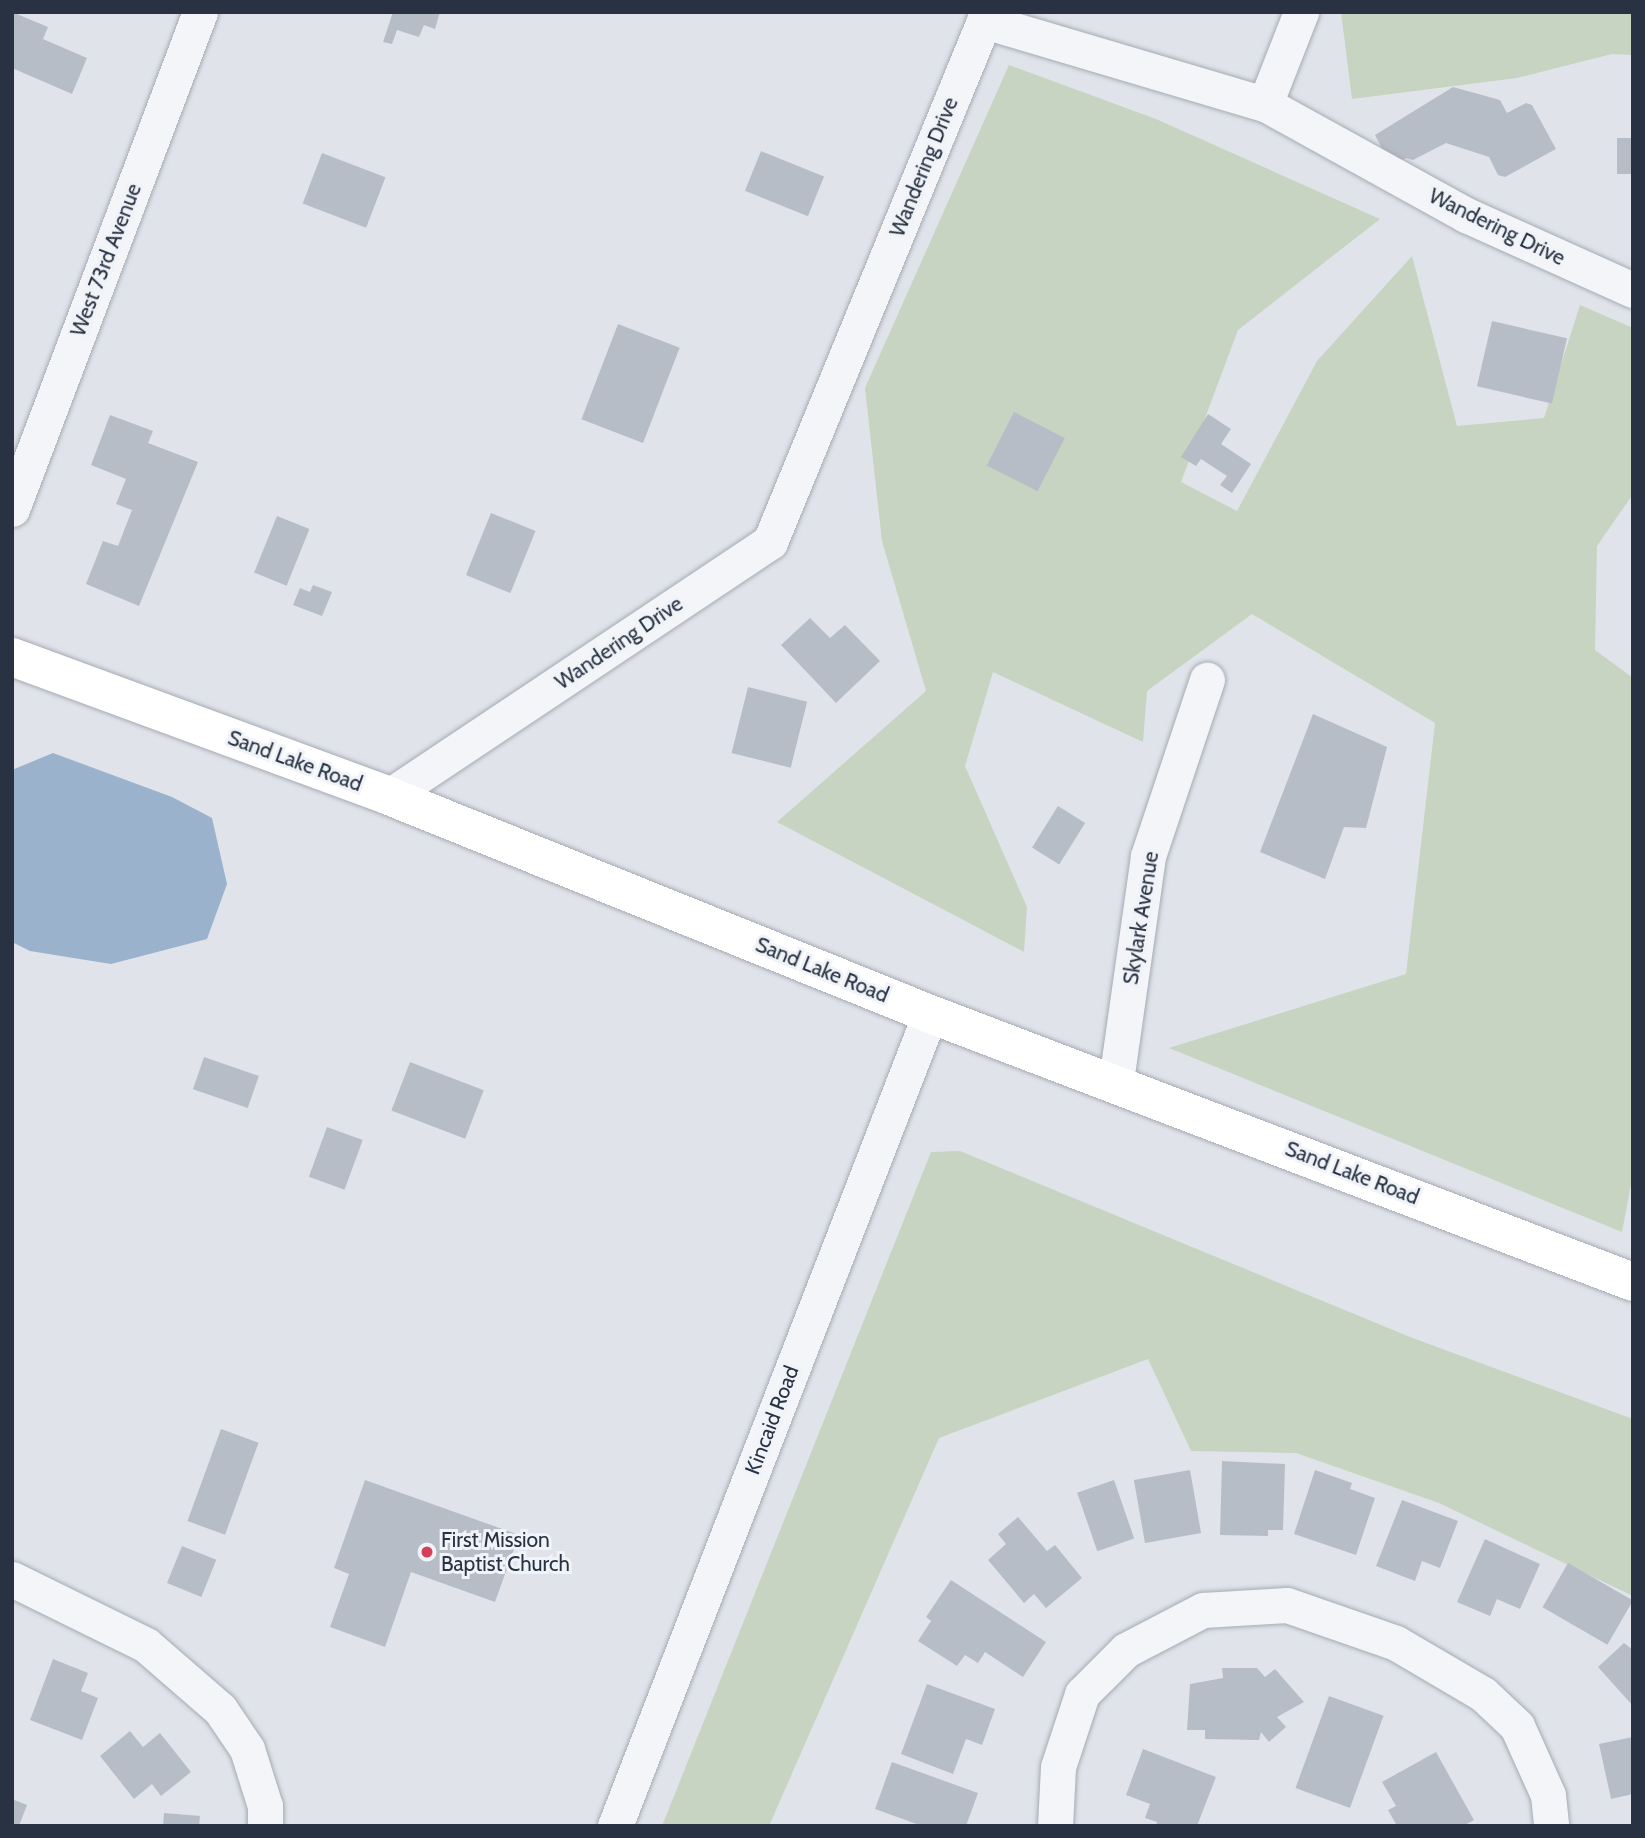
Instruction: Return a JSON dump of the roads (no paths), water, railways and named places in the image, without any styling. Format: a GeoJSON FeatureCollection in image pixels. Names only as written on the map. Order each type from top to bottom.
{"type":"FeatureCollection","features":[{"type":"Feature","properties":{"kind":"main road","name":"Sand Lake Road"},"geometry":{"type":"LineString","coordinates":[[12,657],[389,796],[930,1014],[1116,1081],[1633,1282]]}},
{"type":"Feature","properties":{"kind":"street","name":"West 73rd Avenue"},"geometry":{"type":"LineString","coordinates":[[12,509],[200,12]]}},
{"type":"Feature","properties":{"kind":"street"},"geometry":{"type":"LineString","coordinates":[[1265,104],[1301,12]]}},
{"type":"Feature","properties":{"kind":"street","name":"Wandering Drive"},"geometry":{"type":"LineString","coordinates":[[389,796],[771,542],[984,20],[1265,104],[1466,215],[1633,290]]}},
{"type":"Feature","properties":{"kind":"street","name":"Skylark Avenue"},"geometry":{"type":"LineString","coordinates":[[1116,1081],[1148,856],[1207,680]]}},
{"type":"Feature","properties":{"kind":"street","name":"Kincaid Road"},"geometry":{"type":"LineString","coordinates":[[615,1826],[930,1014]]}},
{"type":"Feature","properties":{"kind":"street"},"geometry":{"type":"LineString","coordinates":[[12,1579],[146,1645],[220,1709],[247,1749],[265,1806],[265,1826]]}},
{"type":"Feature","properties":{"kind":"street"},"geometry":{"type":"LineString","coordinates":[[1055,1826],[1058,1767],[1082,1694],[1126,1650],[1203,1610],[1287,1605],[1396,1643],[1483,1694],[1517,1726],[1548,1795],[1551,1826]]}},
{"type":"Feature","properties":{"kind":"water"},"geometry":{"type":"Polygon","coordinates":[[[53,753],[172,797],[212,818],[227,884],[207,939],[111,964],[30,951],[12,942],[12,770],[53,753]]]}},
{"type":"Feature","properties":{"kind":"place","name":"First Mission Baptist Church"},"geometry":{"type":"Point","coordinates":[427,1552]}}]}
